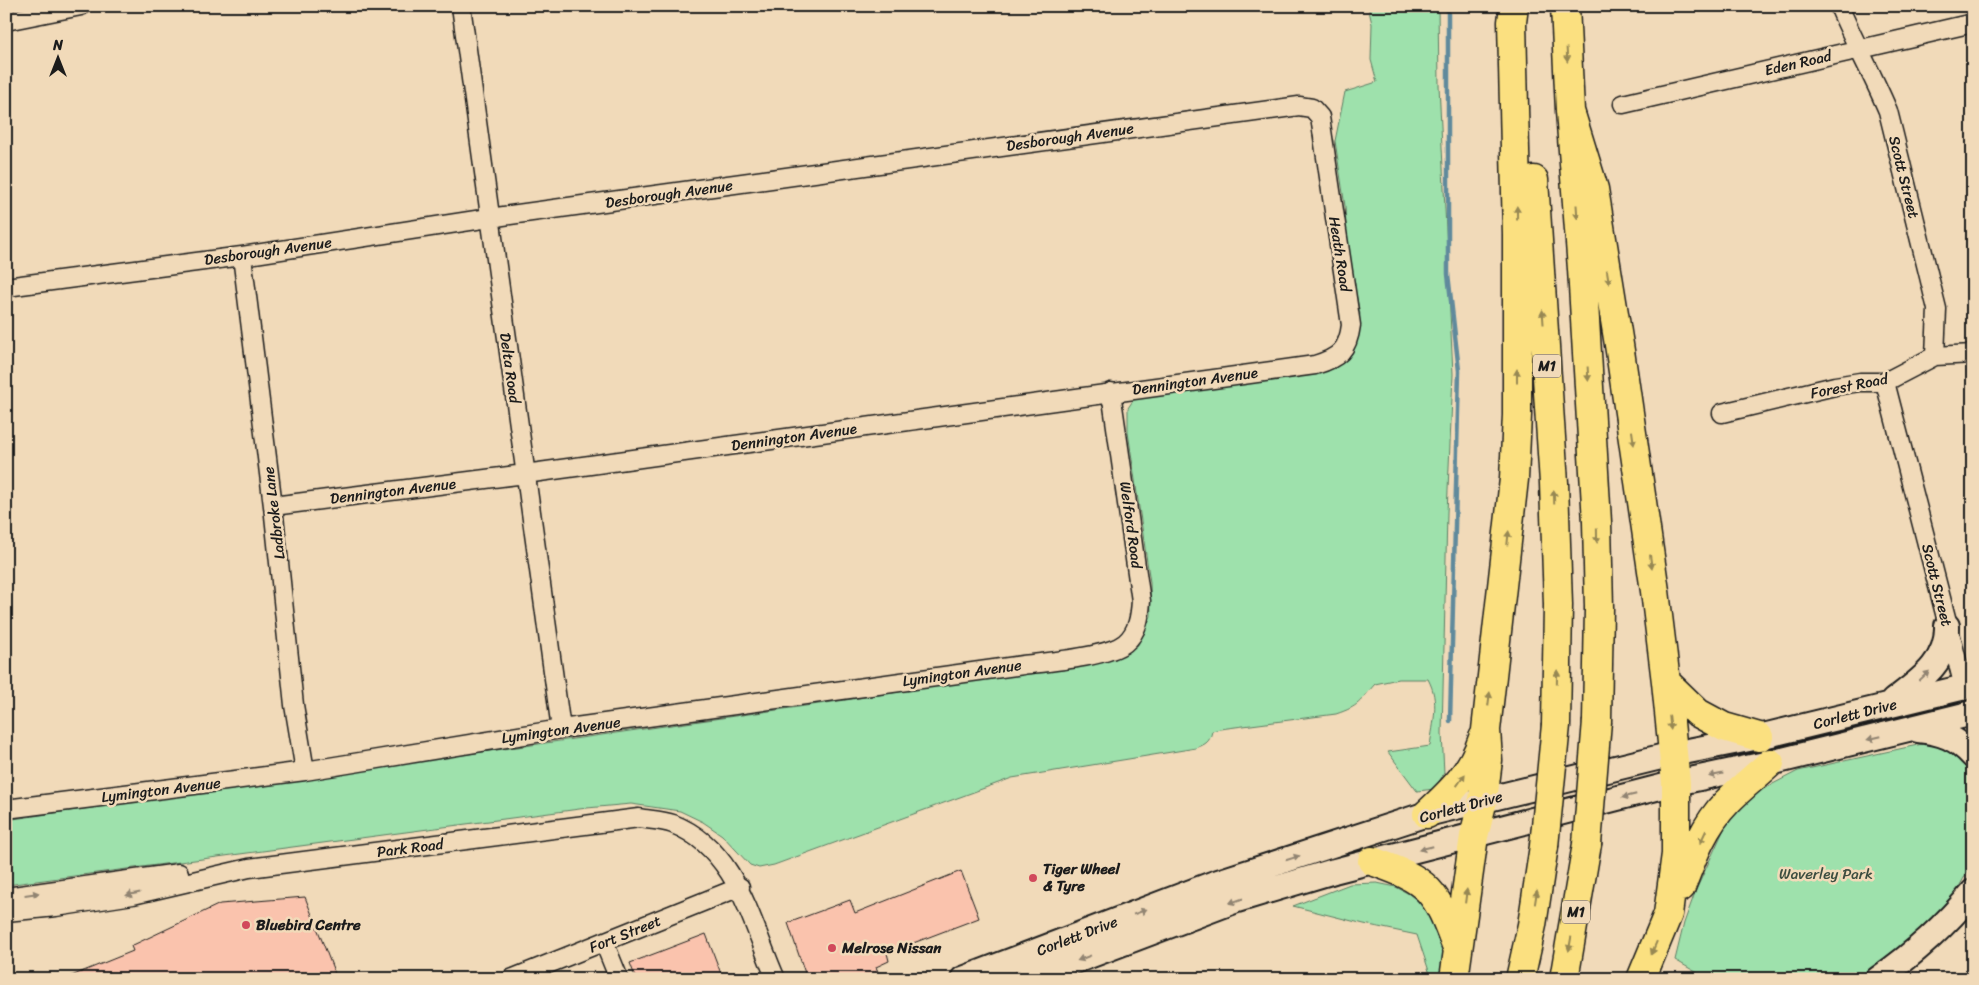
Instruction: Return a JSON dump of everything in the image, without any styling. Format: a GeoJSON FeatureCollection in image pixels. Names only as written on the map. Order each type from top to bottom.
{"type":"FeatureCollection","features":[{"type":"Feature","properties":{"kind":"highway"},"geometry":{"type":"LineString","coordinates":[[1454,979],[1474,836],[1483,800],[1488,760],[1486,730],[1514,479],[1517,415],[1517,235],[1512,22],[1514,6]]}},
{"type":"Feature","properties":{"kind":"highway","name":"M1"},"geometry":{"type":"LineString","coordinates":[[1520,979],[1532,925],[1544,846],[1556,725],[1558,605],[1554,483],[1524,6]]}},
{"type":"Feature","properties":{"kind":"highway","name":"M1"},"geometry":{"type":"LineString","coordinates":[[1564,979],[1587,844],[1597,721],[1599,608],[1597,522],[1582,269],[1570,111],[1565,6]]}},
{"type":"Feature","properties":{"kind":"highway"},"geometry":{"type":"LineString","coordinates":[[1570,111],[1594,189],[1632,432],[1666,682],[1676,783],[1676,854],[1668,914]]}},
{"type":"Feature","properties":{"kind":"highway"},"geometry":{"type":"LineString","coordinates":[[1666,682],[1698,713],[1724,727],[1759,737]]}},
{"type":"Feature","properties":{"kind":"highway"},"geometry":{"type":"LineString","coordinates":[[1427,814],[1457,786],[1473,763],[1486,730]]}},
{"type":"Feature","properties":{"kind":"highway"},"geometry":{"type":"LineString","coordinates":[[1641,979],[1706,829],[1726,802],[1770,763]]}},
{"type":"Feature","properties":{"kind":"highway"},"geometry":{"type":"LineString","coordinates":[[1372,861],[1405,875],[1428,890],[1437,902],[1458,950]]}},
{"type":"Feature","properties":{"kind":"main road"},"geometry":{"type":"LineString","coordinates":[[1886,707],[1922,679],[1934,666],[1948,640],[1947,626]]}},
{"type":"Feature","properties":{"kind":"main road","name":"Corlett Drive"},"geometry":{"type":"LineString","coordinates":[[964,979],[1212,884],[1427,814],[1673,754],[1970,690]]}},
{"type":"Feature","properties":{"kind":"main road","name":"Corlett Drive"},"geometry":{"type":"LineString","coordinates":[[1028,979],[1237,900],[1284,885],[1676,783],[1770,763],[1973,713]]}},
{"type":"Feature","properties":{"kind":"main road"},"geometry":{"type":"LineString","coordinates":[[1909,729],[1944,734],[1954,739],[1973,756]]}},
{"type":"Feature","properties":{"kind":"main road"},"geometry":{"type":"LineString","coordinates":[[1878,979],[1922,947],[1973,892]]}},
{"type":"Feature","properties":{"kind":"street"},"geometry":{"type":"LineString","coordinates":[[6,21],[81,6]]}},
{"type":"Feature","properties":{"kind":"street","name":"Delta Road"},"geometry":{"type":"LineString","coordinates":[[461,6],[561,729]]}},
{"type":"Feature","properties":{"kind":"street","name":"Scott Street"},"geometry":{"type":"LineString","coordinates":[[1839,6],[1888,111],[1937,310],[1935,356]]}},
{"type":"Feature","properties":{"kind":"street","name":"Eden Road"},"geometry":{"type":"LineString","coordinates":[[1623,104],[1973,23]]}},
{"type":"Feature","properties":{"kind":"street","name":"Desborough Avenue"},"geometry":{"type":"LineString","coordinates":[[6,287],[242,256],[489,218],[1298,106],[1312,108],[1320,117],[1321,124]]}},
{"type":"Feature","properties":{"kind":"street","name":"Heath Road"},"geometry":{"type":"LineString","coordinates":[[1315,365],[1338,356],[1349,338],[1351,325],[1321,124]]}},
{"type":"Feature","properties":{"kind":"street","name":"Ladbroke Lane"},"geometry":{"type":"LineString","coordinates":[[242,256],[273,506],[294,705],[305,771]]}},
{"type":"Feature","properties":{"kind":"street","name":"Forest Road"},"geometry":{"type":"LineString","coordinates":[[1722,413],[1835,386],[1860,382],[1885,382],[1935,356],[1973,354]]}},
{"type":"Feature","properties":{"kind":"street","name":"Dennington Avenue"},"geometry":{"type":"LineString","coordinates":[[273,506],[525,474],[1315,365]]}},
{"type":"Feature","properties":{"kind":"street","name":"Scott Street"},"geometry":{"type":"LineString","coordinates":[[1885,382],[1947,626],[1970,690]]}},
{"type":"Feature","properties":{"kind":"street","name":"Welford Road"},"geometry":{"type":"LineString","coordinates":[[1111,392],[1141,601],[1140,615],[1136,628],[1124,644],[1116,648]]}},
{"type":"Feature","properties":{"kind":"street","name":"Lymington Avenue"},"geometry":{"type":"LineString","coordinates":[[6,810],[305,771],[561,729],[1024,665],[1084,656],[1116,648]]}},
{"type":"Feature","properties":{"kind":"street","name":"Park Road"},"geometry":{"type":"LineString","coordinates":[[6,912],[56,907],[133,895],[249,868],[639,818],[670,823],[685,829],[702,841],[723,864],[740,888],[776,979]]}},
{"type":"Feature","properties":{"kind":"street","name":"Park Road"},"geometry":{"type":"LineString","coordinates":[[6,897],[213,869],[249,868]]}},
{"type":"Feature","properties":{"kind":"street","name":"Fort Street"},"geometry":{"type":"LineString","coordinates":[[511,979],[740,888]]}},
{"type":"Feature","properties":{"kind":"street"},"geometry":{"type":"LineString","coordinates":[[604,942],[619,979]]}},
{"type":"Feature","properties":{"kind":"green space"},"geometry":{"type":"Polygon","coordinates":[[[1368,6],[1438,6],[1439,85],[1453,374],[1447,513],[1442,733],[1444,773],[1435,789],[1417,791],[1388,752],[1430,746],[1434,720],[1434,695],[1428,679],[1398,679],[1375,684],[1355,706],[1336,714],[1220,729],[1212,731],[1207,742],[1196,748],[1012,778],[774,865],[759,868],[750,865],[722,835],[703,822],[680,811],[631,804],[587,808],[6,885],[6,820],[819,704],[1116,659],[1138,645],[1151,616],[1150,582],[1128,432],[1128,408],[1134,399],[1312,375],[1342,359],[1354,338],[1360,314],[1347,249],[1345,206],[1335,141],[1345,92],[1377,82],[1371,60],[1372,24],[1368,6]]]}},
{"type":"Feature","properties":{"kind":"green space","name":"Waverley Park"},"geometry":{"type":"Polygon","coordinates":[[[1936,741],[1968,763],[1973,772],[1973,845],[1970,867],[1944,914],[1860,979],[1708,979],[1675,960],[1684,923],[1696,890],[1736,803],[1798,771],[1936,741]]]}},
{"type":"Feature","properties":{"kind":"green space"},"geometry":{"type":"Polygon","coordinates":[[[1377,883],[1396,887],[1409,894],[1424,906],[1445,942],[1442,979],[1428,979],[1430,974],[1417,935],[1293,906],[1350,884],[1377,883]]]}},
{"type":"Feature","properties":{"kind":"building"},"geometry":{"type":"Polygon","coordinates":[[[961,871],[979,918],[887,953],[889,961],[876,967],[879,974],[865,979],[807,979],[788,923],[850,900],[855,913],[961,871]]]}},
{"type":"Feature","properties":{"kind":"building","name":"Bluebird Centre"},"geometry":{"type":"Polygon","coordinates":[[[305,897],[337,979],[64,979],[133,951],[131,946],[220,904],[305,897]]]}},
{"type":"Feature","properties":{"kind":"building"},"geometry":{"type":"Polygon","coordinates":[[[706,934],[723,979],[636,979],[630,963],[706,934]]]}},
{"type":"Feature","properties":{"kind":"waterway"},"geometry":{"type":"LineString","coordinates":[[1448,6],[1448,274],[1459,371],[1450,721]]}},
{"type":"Feature","properties":{"kind":"place","name":"Tiger Wheel & Tyre"},"geometry":{"type":"Point","coordinates":[1033,878]}},
{"type":"Feature","properties":{"kind":"place","name":"Bluebird Centre"},"geometry":{"type":"Point","coordinates":[246,925]}},
{"type":"Feature","properties":{"kind":"place","name":"Melrose Nissan"},"geometry":{"type":"Point","coordinates":[832,948]}}]}
